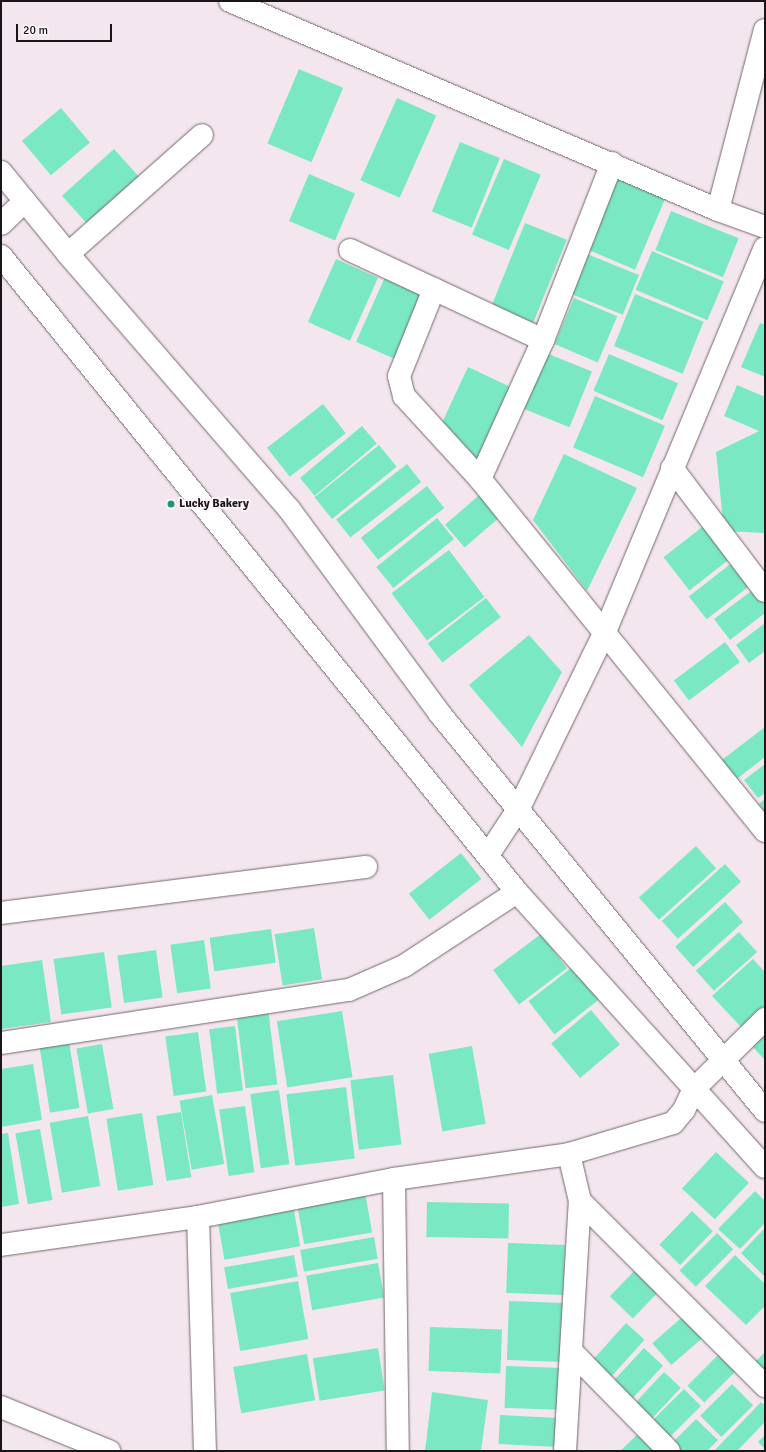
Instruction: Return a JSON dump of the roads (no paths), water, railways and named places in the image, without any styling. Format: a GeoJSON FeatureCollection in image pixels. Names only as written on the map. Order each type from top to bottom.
{"type":"FeatureCollection","features":[{"type":"Feature","properties":{"kind":"street"},"geometry":{"type":"LineString","coordinates":[[230,1],[612,163],[718,210],[765,227]]}},
{"type":"Feature","properties":{"kind":"street"},"geometry":{"type":"LineString","coordinates":[[718,210],[765,30]]}},
{"type":"Feature","properties":{"kind":"street"},"geometry":{"type":"LineString","coordinates":[[68,254],[202,135]]}},
{"type":"Feature","properties":{"kind":"street"},"geometry":{"type":"LineString","coordinates":[[480,479],[543,340],[612,163]]}},
{"type":"Feature","properties":{"kind":"street"},"geometry":{"type":"LineString","coordinates":[[1,172],[68,254],[289,509],[440,714],[519,808],[765,1111]]}},
{"type":"Feature","properties":{"kind":"street"},"geometry":{"type":"LineString","coordinates":[[1,224],[25,201]]}},
{"type":"Feature","properties":{"kind":"street"},"geometry":{"type":"LineString","coordinates":[[488,855],[519,808],[604,634],[765,248]]}},
{"type":"Feature","properties":{"kind":"street"},"geometry":{"type":"LineString","coordinates":[[350,250],[543,340]]}},
{"type":"Feature","properties":{"kind":"street"},"geometry":{"type":"LineString","coordinates":[[1,256],[517,892],[765,1166]]}},
{"type":"Feature","properties":{"kind":"street"},"geometry":{"type":"LineString","coordinates":[[434,289],[399,376],[404,396],[480,479],[765,831]]}},
{"type":"Feature","properties":{"kind":"street"},"geometry":{"type":"LineString","coordinates":[[672,468],[765,591]]}},
{"type":"Feature","properties":{"kind":"street"},"geometry":{"type":"LineString","coordinates":[[1,913],[366,867]]}},
{"type":"Feature","properties":{"kind":"street"},"geometry":{"type":"LineString","coordinates":[[1,1042],[350,990],[404,966],[517,892]]}},
{"type":"Feature","properties":{"kind":"street"},"geometry":{"type":"LineString","coordinates":[[1,1245],[198,1217],[394,1179],[569,1154],[673,1123],[684,1110],[694,1089],[765,1019]]}},
{"type":"Feature","properties":{"kind":"street"},"geometry":{"type":"LineString","coordinates":[[565,1451],[573,1353],[580,1201],[569,1154]]}},
{"type":"Feature","properties":{"kind":"street"},"geometry":{"type":"LineString","coordinates":[[394,1179],[398,1451]]}},
{"type":"Feature","properties":{"kind":"street"},"geometry":{"type":"LineString","coordinates":[[580,1201],[765,1386]]}},
{"type":"Feature","properties":{"kind":"street"},"geometry":{"type":"LineString","coordinates":[[198,1217],[205,1451]]}},
{"type":"Feature","properties":{"kind":"street"},"geometry":{"type":"LineString","coordinates":[[573,1353],[669,1451]]}},
{"type":"Feature","properties":{"kind":"street"},"geometry":{"type":"LineString","coordinates":[[1,1409],[109,1451]]}},
{"type":"Feature","properties":{"kind":"place","name":"Lucky Bakery"},"geometry":{"type":"Point","coordinates":[171,504]}}]}
